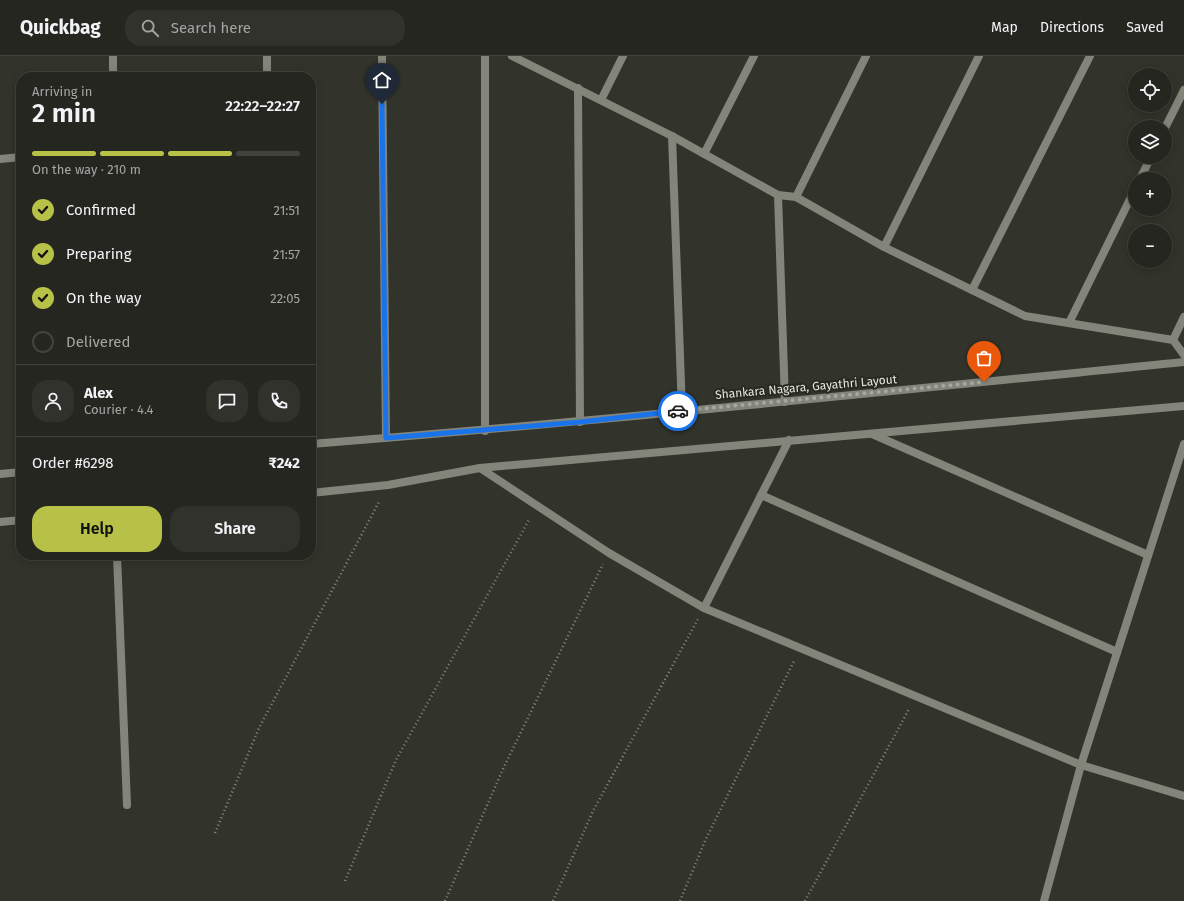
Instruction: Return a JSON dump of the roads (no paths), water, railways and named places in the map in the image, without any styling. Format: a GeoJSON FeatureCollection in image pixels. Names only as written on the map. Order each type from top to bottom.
{"type":"FeatureCollection","features":[{"type":"Feature","properties":{"kind":"street"},"geometry":{"type":"LineString","coordinates":[[113,56],[113,72]]}},
{"type":"Feature","properties":{"kind":"street"},"geometry":{"type":"LineString","coordinates":[[267,56],[267,72]]}},
{"type":"Feature","properties":{"kind":"street"},"geometry":{"type":"LineString","coordinates":[[382,56],[386,438]]}},
{"type":"Feature","properties":{"kind":"street"},"geometry":{"type":"LineString","coordinates":[[485,56],[485,431]]}},
{"type":"Feature","properties":{"kind":"street"},"geometry":{"type":"LineString","coordinates":[[512,56],[672,136],[778,196],[796,197],[884,247],[1025,316],[1173,340],[1184,355]]}},
{"type":"Feature","properties":{"kind":"street"},"geometry":{"type":"LineString","coordinates":[[601,100],[623,56]]}},
{"type":"Feature","properties":{"kind":"street"},"geometry":{"type":"LineString","coordinates":[[704,154],[754,56]]}},
{"type":"Feature","properties":{"kind":"street"},"geometry":{"type":"LineString","coordinates":[[796,197],[866,56]]}},
{"type":"Feature","properties":{"kind":"street"},"geometry":{"type":"LineString","coordinates":[[884,247],[979,56]]}},
{"type":"Feature","properties":{"kind":"street"},"geometry":{"type":"LineString","coordinates":[[972,290],[1090,56]]}},
{"type":"Feature","properties":{"kind":"street"},"geometry":{"type":"LineString","coordinates":[[578,88],[580,422]]}},
{"type":"Feature","properties":{"kind":"street"},"geometry":{"type":"LineString","coordinates":[[1169,120],[1184,90]]}},
{"type":"Feature","properties":{"kind":"street"},"geometry":{"type":"LineString","coordinates":[[672,136],[682,411]]}},
{"type":"Feature","properties":{"kind":"street"},"geometry":{"type":"LineString","coordinates":[[0,159],[16,157]]}},
{"type":"Feature","properties":{"kind":"street"},"geometry":{"type":"LineString","coordinates":[[778,196],[785,402]]}},
{"type":"Feature","properties":{"kind":"street"},"geometry":{"type":"LineString","coordinates":[[1069,323],[1128,203]]}},
{"type":"Feature","properties":{"kind":"street"},"geometry":{"type":"LineString","coordinates":[[1173,340],[1184,317]]}},
{"type":"Feature","properties":{"kind":"street","name":"Shankara Nagara, Gayathri Layout"},"geometry":{"type":"LineString","coordinates":[[316,444],[485,431],[1184,362]]}},
{"type":"Feature","properties":{"kind":"street"},"geometry":{"type":"LineString","coordinates":[[316,492],[388,485],[480,468],[1184,406]]}},
{"type":"Feature","properties":{"kind":"street"},"geometry":{"type":"LineString","coordinates":[[870,434],[1148,555]]}},
{"type":"Feature","properties":{"kind":"street"},"geometry":{"type":"LineString","coordinates":[[704,608],[789,440]]}},
{"type":"Feature","properties":{"kind":"street"},"geometry":{"type":"LineString","coordinates":[[1044,901],[1081,765],[1184,444]]}},
{"type":"Feature","properties":{"kind":"street"},"geometry":{"type":"LineString","coordinates":[[480,468],[609,553],[704,608],[1081,765],[1184,796]]}},
{"type":"Feature","properties":{"kind":"street"},"geometry":{"type":"LineString","coordinates":[[0,474],[16,472]]}},
{"type":"Feature","properties":{"kind":"street"},"geometry":{"type":"LineString","coordinates":[[761,495],[1117,652]]}},
{"type":"Feature","properties":{"kind":"street"},"geometry":{"type":"LineString","coordinates":[[0,522],[16,520]]}},
{"type":"Feature","properties":{"kind":"street"},"geometry":{"type":"LineString","coordinates":[[117,560],[127,805]]}}]}
